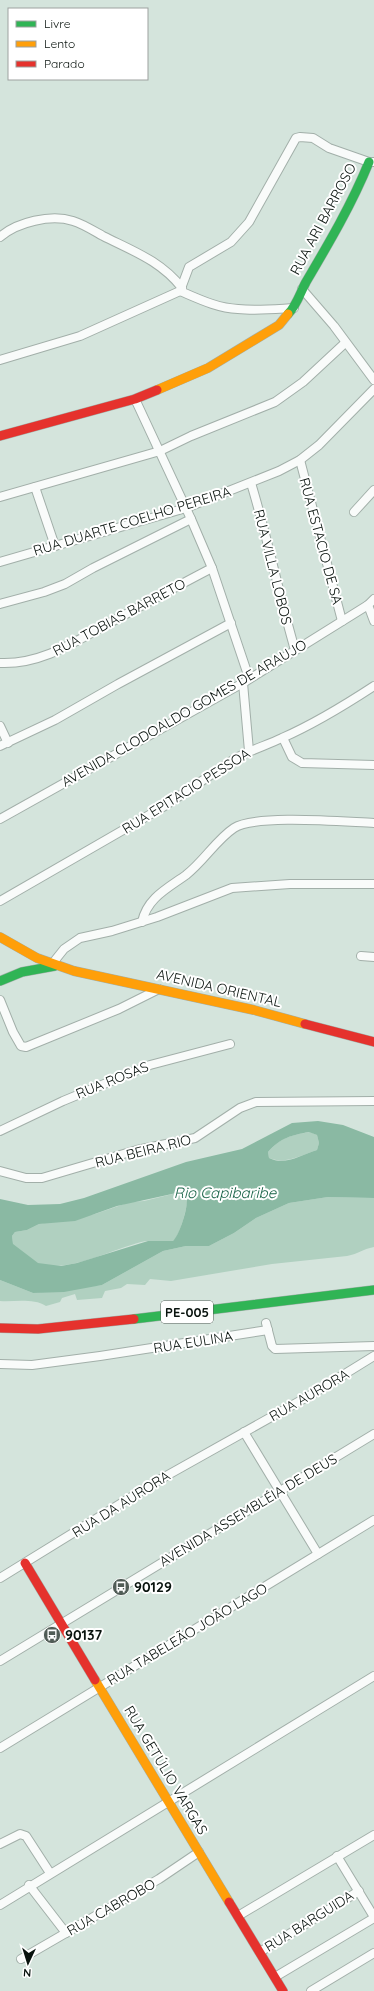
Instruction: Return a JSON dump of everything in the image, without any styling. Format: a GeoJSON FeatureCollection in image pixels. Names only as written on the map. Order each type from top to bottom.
{"type":"FeatureCollection","features":[{"type":"Feature","properties":{"kind":"street"},"geometry":{"type":"LineString","coordinates":[[0,360],[80,336],[181,290],[189,267],[240,235],[258,208],[296,138],[313,138],[329,148],[371,162]]}},
{"type":"Feature","properties":{"kind":"street","name":"RUA ARI BARROSO"},"geometry":{"type":"LineString","coordinates":[[294,308],[302,289],[335,234],[371,162]]}},
{"type":"Feature","properties":{"kind":"street"},"geometry":{"type":"LineString","coordinates":[[0,237],[8,230],[30,222],[54,219],[73,221],[150,259],[167,271],[181,290],[205,302],[239,309],[294,308]]}},
{"type":"Feature","properties":{"kind":"street"},"geometry":{"type":"LineString","coordinates":[[302,289],[334,326],[345,343],[374,380]]}},
{"type":"Feature","properties":{"kind":"street"},"geometry":{"type":"LineString","coordinates":[[0,436],[135,399],[208,368],[229,357],[278,325],[294,308]]}},
{"type":"Feature","properties":{"kind":"street"},"geometry":{"type":"LineString","coordinates":[[0,497],[160,451],[191,436],[275,402],[302,382],[345,343]]}},
{"type":"Feature","properties":{"kind":"street","name":"RUA DUARTE COELHO PEREIRA"},"geometry":{"type":"LineString","coordinates":[[0,562],[186,508],[251,483],[300,460],[319,445],[374,389]]}},
{"type":"Feature","properties":{"kind":"street"},"geometry":{"type":"LineString","coordinates":[[135,399],[192,519],[212,568],[230,623],[246,680],[249,751]]}},
{"type":"Feature","properties":{"kind":"street","name":"RUA ESTACIO DE SA"},"geometry":{"type":"LineString","coordinates":[[300,460],[342,621]]}},
{"type":"Feature","properties":{"kind":"street","name":"RUA VILLA LOBOS"},"geometry":{"type":"LineString","coordinates":[[251,483],[265,529],[276,584],[295,650]]}},
{"type":"Feature","properties":{"kind":"street"},"geometry":{"type":"LineString","coordinates":[[36,487],[55,546]]}},
{"type":"Feature","properties":{"kind":"street"},"geometry":{"type":"LineString","coordinates":[[354,512],[374,490]]}},
{"type":"Feature","properties":{"kind":"street"},"geometry":{"type":"LineString","coordinates":[[0,604],[44,592],[65,584],[93,568],[192,519]]}},
{"type":"Feature","properties":{"kind":"street","name":"RUA TOBIAS BARRETO"},"geometry":{"type":"LineString","coordinates":[[0,663],[31,660],[70,645],[212,568]]}},
{"type":"Feature","properties":{"kind":"street","name":"AVENIDA CLODOALDO GOMES DE ARAUJO"},"geometry":{"type":"LineString","coordinates":[[0,819],[246,680],[368,605],[374,599]]}},
{"type":"Feature","properties":{"kind":"street"},"geometry":{"type":"LineString","coordinates":[[368,605],[374,621]]}},
{"type":"Feature","properties":{"kind":"street"},"geometry":{"type":"LineString","coordinates":[[0,726],[4,744],[55,720],[230,623]]}},
{"type":"Feature","properties":{"kind":"street","name":"RUA EPITACIO PESSOA"},"geometry":{"type":"LineString","coordinates":[[0,901],[163,807],[249,751],[282,738],[336,710],[374,686]]}},
{"type":"Feature","properties":{"kind":"street"},"geometry":{"type":"LineString","coordinates":[[282,738],[292,757],[302,763],[374,764]]}},
{"type":"Feature","properties":{"kind":"street"},"geometry":{"type":"LineString","coordinates":[[142,922],[144,912],[152,901],[197,865],[226,835],[239,825],[258,821],[274,820],[374,823]]}},
{"type":"Feature","properties":{"kind":"street"},"geometry":{"type":"LineString","coordinates":[[0,938],[23,952],[55,965],[64,949],[80,938],[112,931],[142,922],[232,888],[290,884],[374,884]]}},
{"type":"Feature","properties":{"kind":"street"},"geometry":{"type":"LineString","coordinates":[[22,972],[26,963],[23,952]]}},
{"type":"Feature","properties":{"kind":"street"},"geometry":{"type":"LineString","coordinates":[[361,956],[374,957]]}},
{"type":"Feature","properties":{"kind":"street","name":"AVENIDA ORIENTAL"},"geometry":{"type":"LineString","coordinates":[[0,981],[22,972],[55,965],[262,1012],[374,1042]]}},
{"type":"Feature","properties":{"kind":"street"},"geometry":{"type":"LineString","coordinates":[[0,1000],[13,1032],[21,1046],[26,1047],[119,1009],[159,989]]}},
{"type":"Feature","properties":{"kind":"street","name":"RUA ROSAS"},"geometry":{"type":"LineString","coordinates":[[0,1130],[63,1100],[150,1065],[230,1044]]}},
{"type":"Feature","properties":{"kind":"street","name":"RUA BEIRA RIO"},"geometry":{"type":"LineString","coordinates":[[0,1171],[26,1178],[42,1178],[137,1150],[195,1138],[240,1108],[256,1102],[374,1101]]}},
{"type":"Feature","properties":{"kind":"street","name":"PE-005"},"geometry":{"type":"LineString","coordinates":[[0,1328],[38,1329],[94,1324],[374,1290]]}},
{"type":"Feature","properties":{"kind":"street","name":"RUA EULINA"},"geometry":{"type":"LineString","coordinates":[[0,1364],[32,1365],[100,1356],[267,1326],[272,1346],[275,1349],[374,1346]]}},
{"type":"Feature","properties":{"kind":"street","name":"RUA AURORA"},"geometry":{"type":"LineString","coordinates":[[244,1432],[314,1393],[374,1356]]}},
{"type":"Feature","properties":{"kind":"street"},"geometry":{"type":"LineString","coordinates":[[244,1432],[281,1490],[318,1554]]}},
{"type":"Feature","properties":{"kind":"street","name":"RUA DA AURORA"},"geometry":{"type":"LineString","coordinates":[[0,1578],[159,1480],[244,1432]]}},
{"type":"Feature","properties":{"kind":"street","name":"AVENIDA ASSEMBLÉIA DE DEUS"},"geometry":{"type":"LineString","coordinates":[[0,1661],[374,1434]]}},
{"type":"Feature","properties":{"kind":"street","name":"RUA TABELEÃO JOÃO LAGO"},"geometry":{"type":"LineString","coordinates":[[0,1748],[374,1520]]}},
{"type":"Feature","properties":{"kind":"street","name":"RUA GETÚLIO VARGAS"},"geometry":{"type":"LineString","coordinates":[[25,1563],[100,1686],[167,1802],[283,1991]]}},
{"type":"Feature","properties":{"kind":"street"},"geometry":{"type":"LineString","coordinates":[[0,1905],[29,1885],[374,1676]]}},
{"type":"Feature","properties":{"kind":"street"},"geometry":{"type":"LineString","coordinates":[[0,1844],[20,1834],[26,1836],[50,1873]]}},
{"type":"Feature","properties":{"kind":"street"},"geometry":{"type":"LineString","coordinates":[[238,1916],[374,1834]]}},
{"type":"Feature","properties":{"kind":"street","name":"RUA CABROBO"},"geometry":{"type":"LineString","coordinates":[[21,1959],[159,1879],[199,1852]]}},
{"type":"Feature","properties":{"kind":"street"},"geometry":{"type":"LineString","coordinates":[[275,1977],[374,1917],[337,1856]]}},
{"type":"Feature","properties":{"kind":"street"},"geometry":{"type":"LineString","coordinates":[[29,1885],[66,1933]]}},
{"type":"Feature","properties":{"kind":"street","name":"RUA BARGUIDA"},"geometry":{"type":"LineString","coordinates":[[260,1952],[359,1891]]}},
{"type":"Feature","properties":{"kind":"street"},"geometry":{"type":"LineString","coordinates":[[311,1991],[374,1953]]}},
{"type":"Feature","properties":{"kind":"shaded area"},"geometry":{"type":"Polygon","coordinates":[[[310,1132],[317,1135],[319,1143],[317,1150],[287,1160],[275,1160],[269,1158],[268,1152],[277,1143],[297,1134],[310,1132]]]}},
{"type":"Feature","properties":{"kind":"shaded area"},"geometry":{"type":"Polygon","coordinates":[[[181,1192],[187,1200],[186,1210],[178,1234],[173,1241],[167,1243],[146,1241],[77,1263],[49,1266],[37,1263],[24,1255],[13,1245],[12,1236],[15,1232],[27,1230],[39,1224],[95,1214],[130,1202],[144,1201],[181,1192]]]}},
{"type":"Feature","properties":{"kind":"shaded area"},"geometry":{"type":"Polygon","coordinates":[[[328,1197],[374,1198],[374,1247],[347,1256],[272,1264],[171,1281],[150,1279],[145,1285],[127,1284],[121,1288],[105,1291],[102,1298],[77,1300],[75,1294],[62,1298],[60,1302],[46,1306],[30,1301],[0,1301],[0,1280],[33,1293],[102,1285],[163,1251],[186,1246],[209,1246],[234,1233],[256,1218],[289,1203],[328,1197]]]}},
{"type":"Feature","properties":{"kind":"water","name":"Rio Capibaribe"},"geometry":{"type":"Polygon","coordinates":[[[318,1121],[343,1125],[374,1137],[374,1198],[328,1197],[289,1203],[256,1218],[234,1233],[209,1246],[186,1246],[163,1251],[102,1285],[64,1292],[33,1293],[0,1280],[0,1199],[28,1205],[60,1204],[84,1198],[186,1162],[242,1149],[292,1123],[318,1121]],[[309,1132],[292,1136],[277,1143],[268,1152],[269,1158],[281,1161],[287,1160],[317,1150],[319,1143],[317,1135],[309,1132]],[[181,1192],[117,1206],[75,1221],[39,1224],[27,1230],[15,1232],[12,1236],[13,1244],[38,1263],[61,1266],[77,1263],[148,1241],[173,1241],[181,1227],[187,1200],[186,1196],[181,1192]]]}},
{"type":"Feature","properties":{"kind":"traffic: fast"},"geometry":{"type":"LineString","coordinates":[[288,314],[296,303],[306,282],[340,223],[369,162]]}},
{"type":"Feature","properties":{"kind":"traffic: fast"},"geometry":{"type":"LineString","coordinates":[[0,981],[22,972],[55,966]]}},
{"type":"Feature","properties":{"kind":"traffic: fast"},"geometry":{"type":"LineString","coordinates":[[134,1319],[374,1290]]}},
{"type":"Feature","properties":{"kind":"traffic: slow"},"geometry":{"type":"LineString","coordinates":[[157,390],[208,368],[279,325],[288,314]]}},
{"type":"Feature","properties":{"kind":"traffic: slow"},"geometry":{"type":"LineString","coordinates":[[0,937],[37,958],[74,971],[254,1010],[305,1024]]}},
{"type":"Feature","properties":{"kind":"traffic: slow"},"geometry":{"type":"LineString","coordinates":[[95,1680],[229,1902]]}},
{"type":"Feature","properties":{"kind":"traffic: jam"},"geometry":{"type":"LineString","coordinates":[[0,436],[135,399],[157,390]]}},
{"type":"Feature","properties":{"kind":"traffic: jam"},"geometry":{"type":"LineString","coordinates":[[305,1024],[374,1042]]}},
{"type":"Feature","properties":{"kind":"traffic: jam"},"geometry":{"type":"LineString","coordinates":[[0,1328],[38,1329],[134,1319]]}},
{"type":"Feature","properties":{"kind":"traffic: jam"},"geometry":{"type":"LineString","coordinates":[[25,1563],[95,1680]]}},
{"type":"Feature","properties":{"kind":"traffic: jam"},"geometry":{"type":"LineString","coordinates":[[229,1902],[283,1991]]}},
{"type":"Feature","properties":{"kind":"place","name":"90129"},"geometry":{"type":"Point","coordinates":[121,1587]}},
{"type":"Feature","properties":{"kind":"place","name":"90137"},"geometry":{"type":"Point","coordinates":[52,1635]}}]}
